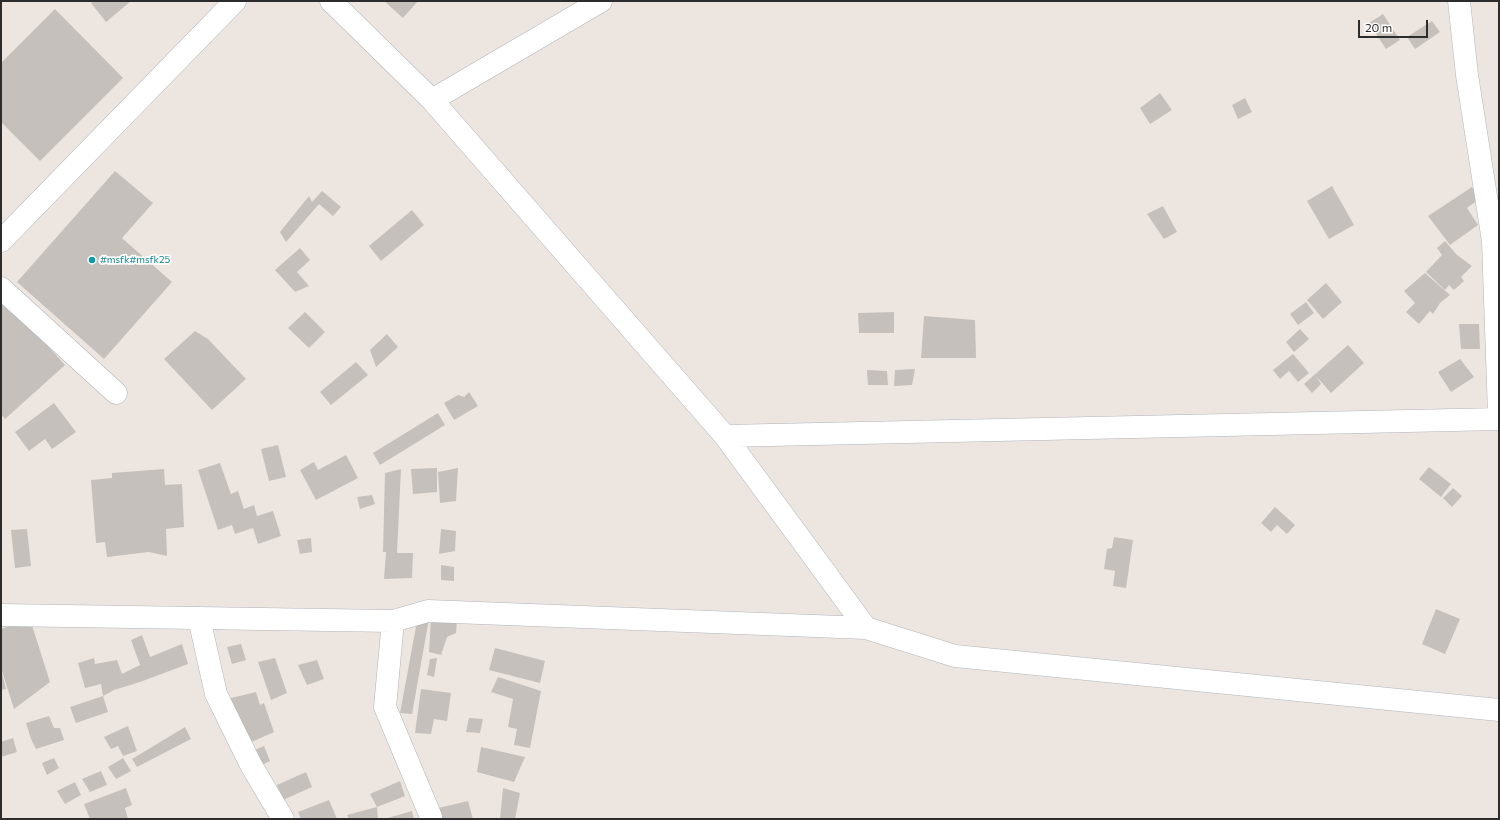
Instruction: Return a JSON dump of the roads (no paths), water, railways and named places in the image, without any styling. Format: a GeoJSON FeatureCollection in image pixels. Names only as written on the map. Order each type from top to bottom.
{"type":"FeatureCollection","features":[{"type":"Feature","properties":{"kind":"street"},"geometry":{"type":"LineString","coordinates":[[1,242],[235,1]]}},
{"type":"Feature","properties":{"kind":"street"},"geometry":{"type":"LineString","coordinates":[[331,1],[432,100],[725,436],[866,628]]}},
{"type":"Feature","properties":{"kind":"street"},"geometry":{"type":"LineString","coordinates":[[432,100],[601,1]]}},
{"type":"Feature","properties":{"kind":"street"},"geometry":{"type":"LineString","coordinates":[[1459,1],[1467,75],[1493,241],[1499,414]]}},
{"type":"Feature","properties":{"kind":"street"},"geometry":{"type":"LineString","coordinates":[[1,288],[116,393]]}},
{"type":"Feature","properties":{"kind":"street"},"geometry":{"type":"LineString","coordinates":[[725,436],[1499,419]]}},
{"type":"Feature","properties":{"kind":"street"},"geometry":{"type":"LineString","coordinates":[[1,615],[393,620],[428,611],[866,628],[955,656],[1499,710]]}},
{"type":"Feature","properties":{"kind":"street"},"geometry":{"type":"LineString","coordinates":[[199,618],[216,694],[251,765],[283,819]]}},
{"type":"Feature","properties":{"kind":"street"},"geometry":{"type":"LineString","coordinates":[[393,620],[385,707],[431,817]]}},
{"type":"Feature","properties":{"kind":"place","name":"#msfk#msfk25"},"geometry":{"type":"Point","coordinates":[92,260]}}]}
